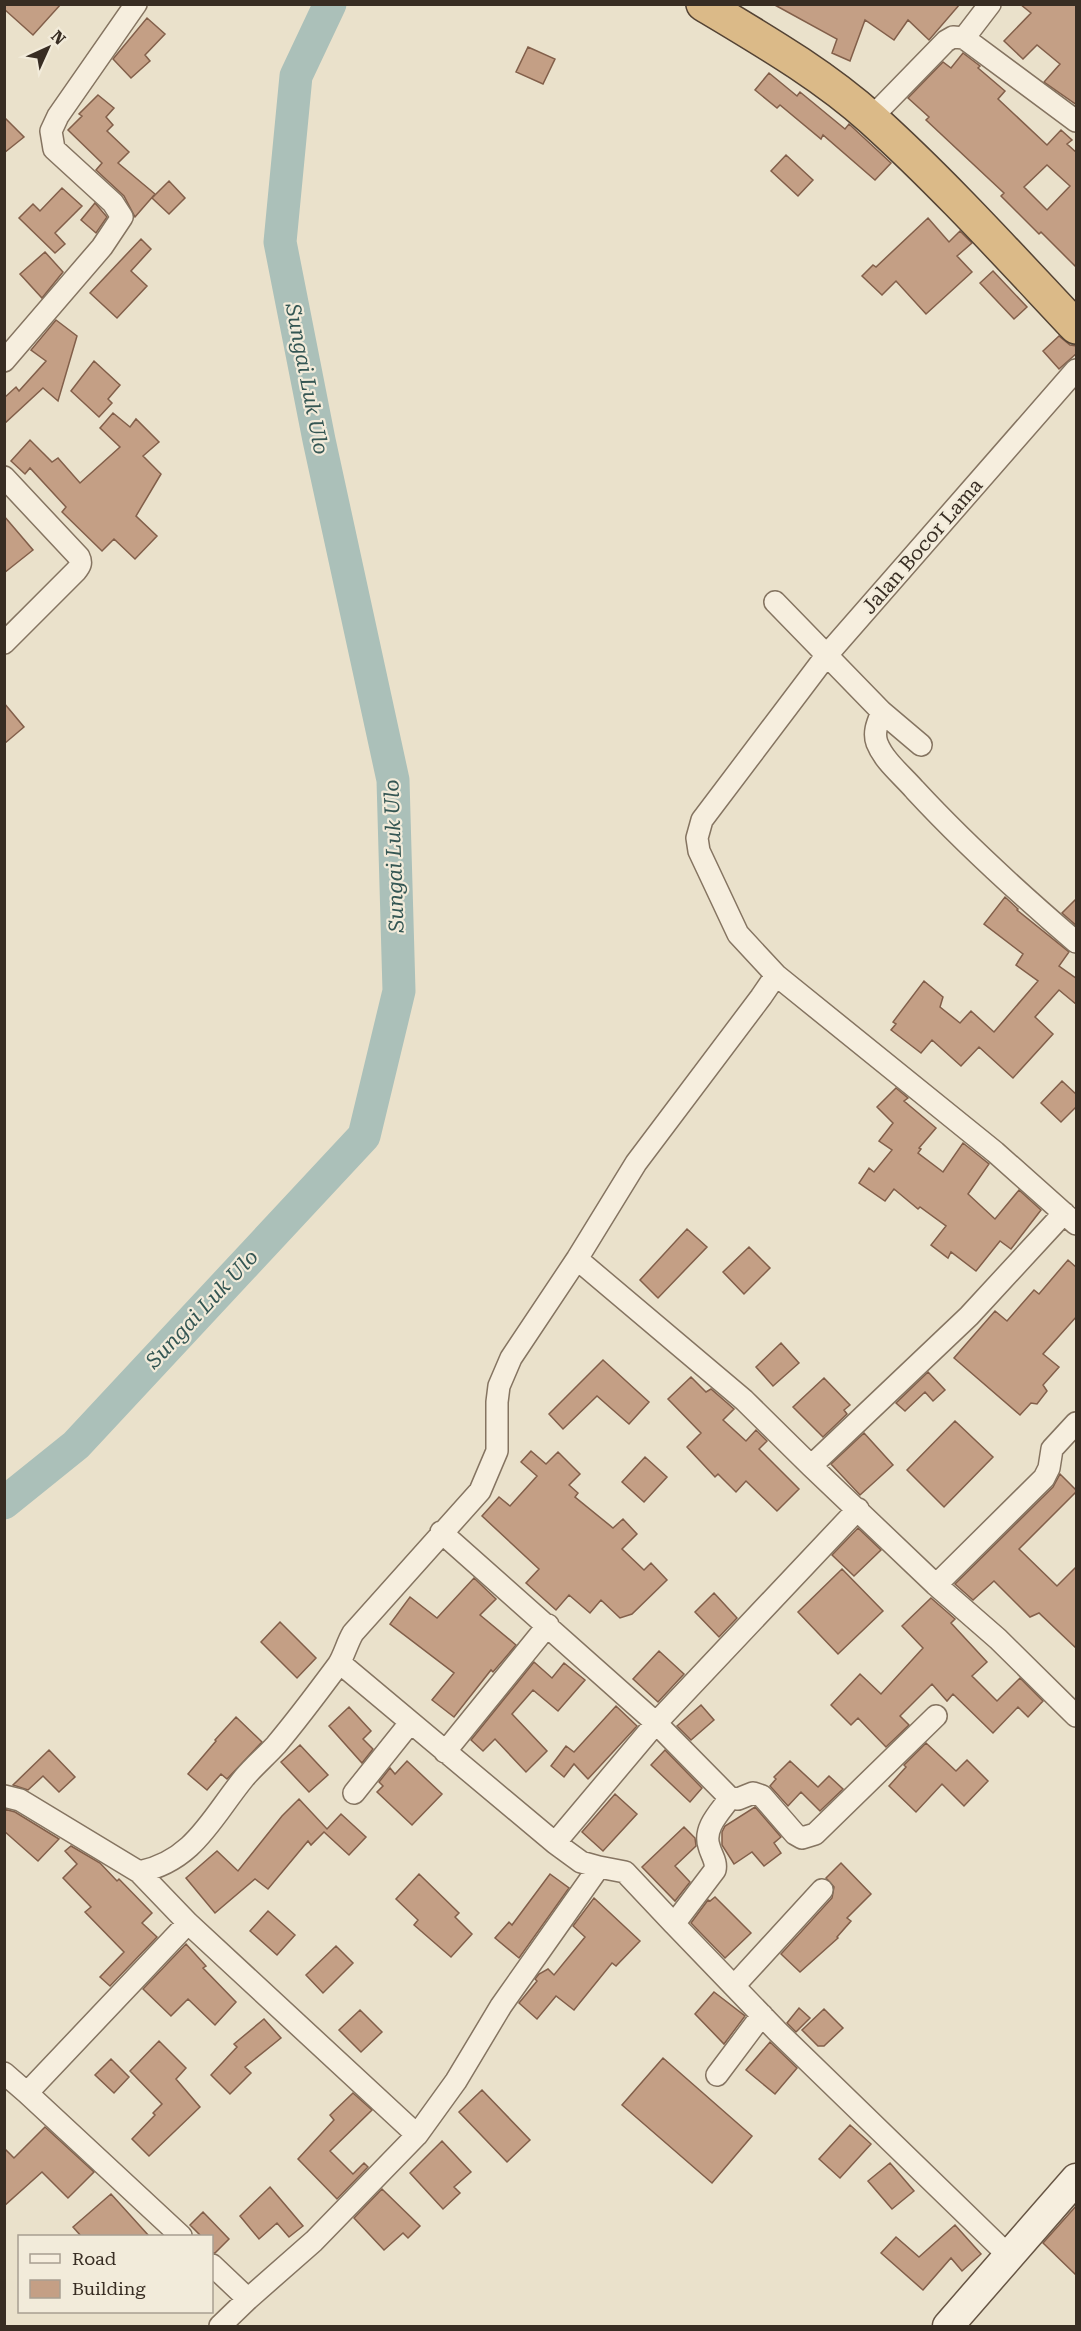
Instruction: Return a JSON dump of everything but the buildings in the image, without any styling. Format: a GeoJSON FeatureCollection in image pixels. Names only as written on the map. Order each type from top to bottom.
{"type":"FeatureCollection","features":[{"type":"Feature","properties":{"kind":"highway"},"geometry":{"type":"LineString","coordinates":[[703,4],[820,78],[871,118],[979,224],[1077,327]]}},
{"type":"Feature","properties":{"kind":"main road"},"geometry":{"type":"LineString","coordinates":[[948,2326],[1077,2179]]}},
{"type":"Feature","properties":{"kind":"street"},"geometry":{"type":"LineString","coordinates":[[4,361],[102,247],[122,217],[113,203],[54,149],[51,131],[58,116],[136,4]]}},
{"type":"Feature","properties":{"kind":"street"},"geometry":{"type":"LineString","coordinates":[[964,38],[990,4]]}},
{"type":"Feature","properties":{"kind":"street"},"geometry":{"type":"LineString","coordinates":[[871,118],[946,41],[953,37],[964,38],[1077,121]]}},
{"type":"Feature","properties":{"kind":"street","name":"Jalan Bocor Lama"},"geometry":{"type":"LineString","coordinates":[[1070,1219],[995,1152],[776,975],[738,934],[699,851],[697,838],[702,820],[826,656],[1077,370]]}},
{"type":"Feature","properties":{"kind":"street"},"geometry":{"type":"LineString","coordinates":[[4,477],[81,561],[76,571],[4,643]]}},
{"type":"Feature","properties":{"kind":"street"},"geometry":{"type":"LineString","coordinates":[[775,602],[882,712],[921,745]]}},
{"type":"Feature","properties":{"kind":"street"},"geometry":{"type":"LineString","coordinates":[[882,712],[876,728],[876,741],[884,756],[949,827],[1027,900],[1077,942]]}},
{"type":"Feature","properties":{"kind":"street"},"geometry":{"type":"LineString","coordinates":[[139,1872],[157,1869],[179,1857],[214,1821],[237,1786],[275,1745],[340,1663],[345,1645],[353,1633],[480,1491],[497,1451],[499,1386],[512,1358],[636,1164],[776,975]]}},
{"type":"Feature","properties":{"kind":"street"},"geometry":{"type":"LineString","coordinates":[[811,1466],[1070,1219]]}},
{"type":"Feature","properties":{"kind":"street"},"geometry":{"type":"LineString","coordinates":[[577,1259],[717,1376],[1077,1716]]}},
{"type":"Feature","properties":{"kind":"street"},"geometry":{"type":"LineString","coordinates":[[936,1585],[1044,1478],[1049,1468],[1052,1449],[1077,1423]]}},
{"type":"Feature","properties":{"kind":"street"},"geometry":{"type":"LineString","coordinates":[[555,1843],[656,1723],[858,1509]]}},
{"type":"Feature","properties":{"kind":"street"},"geometry":{"type":"LineString","coordinates":[[441,1532],[656,1723],[721,1789],[738,1799],[753,1793],[762,1796],[795,1834],[807,1837],[815,1834],[936,1716]]}},
{"type":"Feature","properties":{"kind":"street"},"geometry":{"type":"LineString","coordinates":[[445,1752],[548,1625]]}},
{"type":"Feature","properties":{"kind":"street"},"geometry":{"type":"LineString","coordinates":[[340,1663],[555,1843],[581,1862],[625,1872],[762,2015],[1009,2256]]}},
{"type":"Feature","properties":{"kind":"street"},"geometry":{"type":"LineString","coordinates":[[354,1792],[411,1723]]}},
{"type":"Feature","properties":{"kind":"street"},"geometry":{"type":"LineString","coordinates":[[674,1924],[715,1870],[716,1862],[706,1837],[721,1789]]}},
{"type":"Feature","properties":{"kind":"street"},"geometry":{"type":"LineString","coordinates":[[4,1796],[20,1800],[139,1872],[188,1923],[417,2135]]}},
{"type":"Feature","properties":{"kind":"street"},"geometry":{"type":"LineString","coordinates":[[220,2326],[314,2241],[417,2135],[456,2082],[501,2006],[599,1867]]}},
{"type":"Feature","properties":{"kind":"street"},"geometry":{"type":"LineString","coordinates":[[734,1986],[822,1890]]}},
{"type":"Feature","properties":{"kind":"street"},"geometry":{"type":"LineString","coordinates":[[27,2093],[188,1923]]}},
{"type":"Feature","properties":{"kind":"street"},"geometry":{"type":"LineString","coordinates":[[717,2074],[762,2015]]}},
{"type":"Feature","properties":{"kind":"street"},"geometry":{"type":"LineString","coordinates":[[4,2073],[180,2235]]}},
{"type":"Feature","properties":{"kind":"street"},"geometry":{"type":"LineString","coordinates":[[213,2266],[248,2299]]}},
{"type":"Feature","properties":{"kind":"waterway","name":"Sungai Luk Ulo"},"geometry":{"type":"LineString","coordinates":[[4,1503],[76,1445],[364,1136],[399,991],[393,780],[319,440],[280,242],[296,76],[330,4]]}}]}
